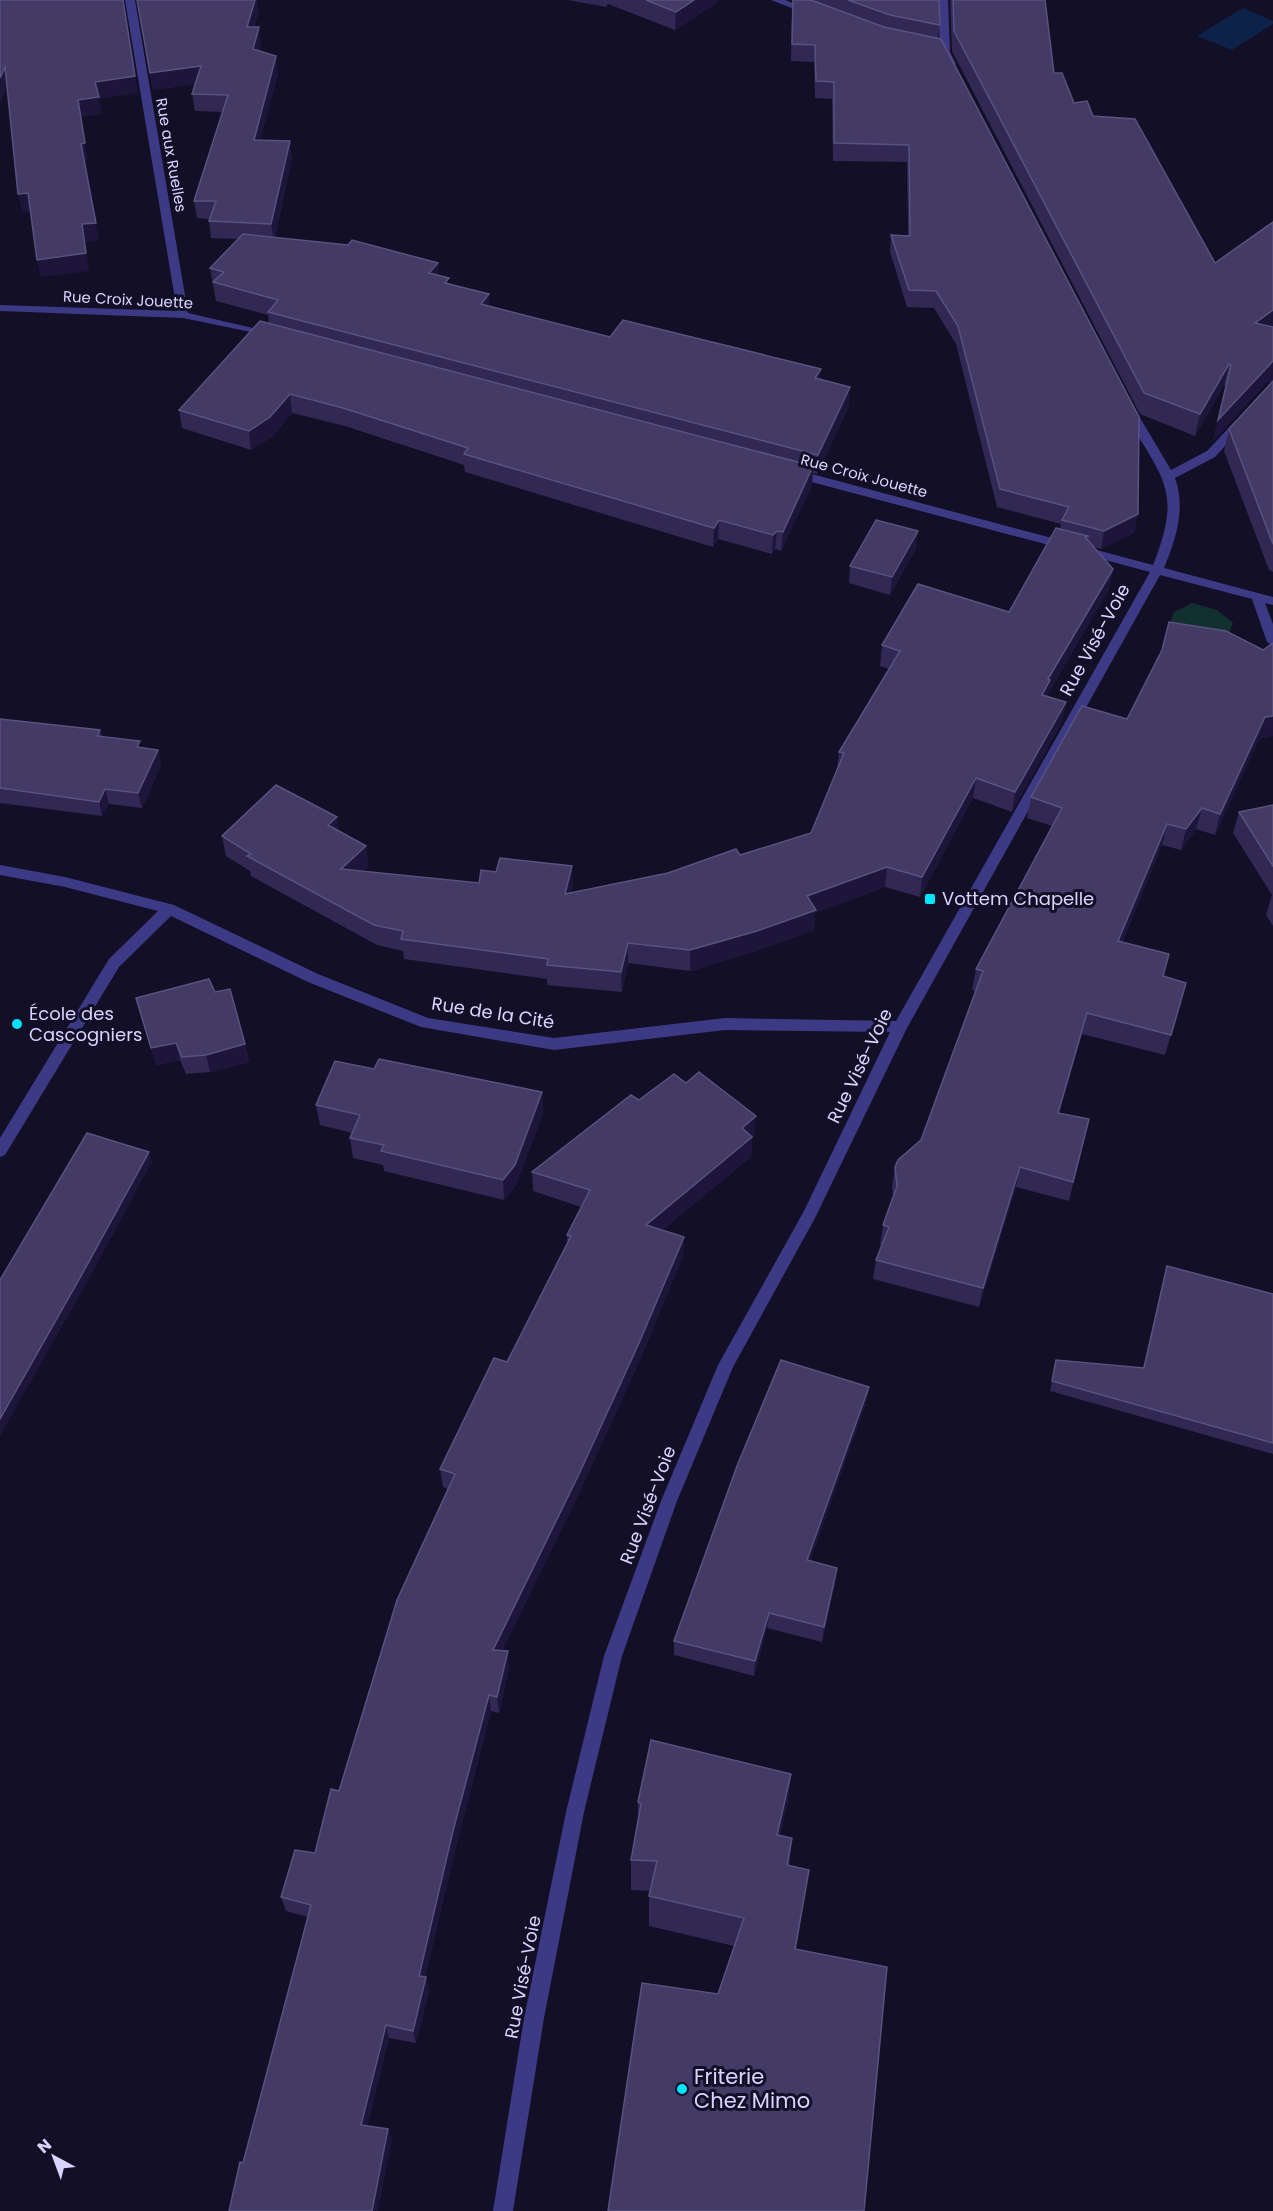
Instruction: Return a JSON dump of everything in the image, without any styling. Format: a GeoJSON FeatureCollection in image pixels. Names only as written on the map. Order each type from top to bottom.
{"type":"FeatureCollection","features":[{"type":"Feature","properties":{"kind":"street","name":"Rue aux Ruelles"},"geometry":{"type":"LineString","coordinates":[[130,0],[183,315]]}},
{"type":"Feature","properties":{"kind":"street"},"geometry":{"type":"LineString","coordinates":[[776,0],[820,16]]}},
{"type":"Feature","properties":{"kind":"street"},"geometry":{"type":"LineString","coordinates":[[943,0],[940,51],[956,73]]}},
{"type":"Feature","properties":{"kind":"street","name":"Rue Croix Jouette"},"geometry":{"type":"LineString","coordinates":[[0,308],[183,315],[285,339]]}},
{"type":"Feature","properties":{"kind":"street","name":"Rue Visé-Voie"},"geometry":{"type":"LineString","coordinates":[[503,2211],[534,2018],[566,1858],[613,1656],[669,1501],[726,1365],[810,1214],[900,1027],[1157,570],[1172,535],[1173,497],[1169,476],[1124,400]]}},
{"type":"Feature","properties":{"kind":"street"},"geometry":{"type":"LineString","coordinates":[[1169,476],[1211,454],[1246,416]]}},
{"type":"Feature","properties":{"kind":"street","name":"Rue Croix Jouette"},"geometry":{"type":"LineString","coordinates":[[783,470],[1273,601]]}},
{"type":"Feature","properties":{"kind":"street"},"geometry":{"type":"LineString","coordinates":[[1257,597],[1273,642]]}},
{"type":"Feature","properties":{"kind":"street","name":"Rue de la Cité"},"geometry":{"type":"LineString","coordinates":[[0,870],[65,882],[168,909],[313,978],[426,1023],[554,1044],[725,1024],[900,1027]]}},
{"type":"Feature","properties":{"kind":"street"},"geometry":{"type":"LineString","coordinates":[[0,1150],[114,963],[168,909]]}},
{"type":"Feature","properties":{"kind":"green space"},"geometry":{"type":"Polygon","coordinates":[[[1192,603],[1217,610],[1233,623],[1228,637],[1169,626],[1174,612],[1192,603]]]}},
{"type":"Feature","properties":{"kind":"water"},"geometry":{"type":"Polygon","coordinates":[[[1243,8],[1273,21],[1273,24],[1232,50],[1197,36],[1243,8]]]}},
{"type":"Feature","properties":{"kind":"building"},"geometry":{"type":"Polygon","coordinates":[[[0,0],[123,0],[135,76],[95,82],[99,97],[78,100],[85,143],[81,144],[96,223],[82,224],[86,253],[37,260],[28,193],[18,194],[5,67],[0,78],[0,0]]]}},
{"type":"Feature","properties":{"kind":"building"},"geometry":{"type":"Polygon","coordinates":[[[137,0],[255,0],[247,27],[259,27],[253,49],[276,56],[254,140],[290,141],[271,224],[209,221],[216,201],[194,201],[228,95],[192,94],[201,66],[150,73],[137,0]]]}},
{"type":"Feature","properties":{"kind":"building"},"geometry":{"type":"Polygon","coordinates":[[[646,0],[694,0],[676,12],[646,0]]]}},
{"type":"Feature","properties":{"kind":"building"},"geometry":{"type":"Polygon","coordinates":[[[793,0],[811,0],[884,27],[941,39],[1139,417],[1138,514],[1104,531],[1062,520],[1069,507],[1000,489],[958,326],[936,291],[909,290],[891,235],[910,236],[909,145],[834,143],[834,82],[816,81],[815,45],[792,44],[793,0]]]}},
{"type":"Feature","properties":{"kind":"building"},"geometry":{"type":"Polygon","coordinates":[[[848,0],[939,0],[940,25],[890,15],[848,0]]]}},
{"type":"Feature","properties":{"kind":"building"},"geometry":{"type":"Polygon","coordinates":[[[953,0],[1045,0],[1054,73],[1062,73],[1074,103],[1087,101],[1093,116],[1135,119],[1215,263],[1273,222],[1273,310],[1255,323],[1273,327],[1273,361],[1218,420],[1231,365],[1229,364],[1200,414],[1144,393],[954,31],[953,0]]]}},
{"type":"Feature","properties":{"kind":"building"},"geometry":{"type":"Polygon","coordinates":[[[243,234],[348,245],[352,240],[438,263],[429,273],[449,278],[445,283],[489,294],[481,304],[610,337],[623,320],[821,369],[815,378],[850,387],[818,455],[268,312],[278,300],[213,282],[224,272],[210,268],[243,234]]]}},
{"type":"Feature","properties":{"kind":"building"},"geometry":{"type":"Polygon","coordinates":[[[260,321],[813,466],[783,532],[777,531],[773,535],[719,520],[714,528],[464,454],[468,448],[343,408],[290,394],[270,417],[249,431],[179,410],[260,321]]]}},
{"type":"Feature","properties":{"kind":"building"},"geometry":{"type":"Polygon","coordinates":[[[1273,381],[1273,544],[1229,429],[1273,381]]]}},
{"type":"Feature","properties":{"kind":"building"},"geometry":{"type":"Polygon","coordinates":[[[876,520],[918,531],[892,577],[850,566],[876,520]]]}},
{"type":"Feature","properties":{"kind":"building"},"geometry":{"type":"Polygon","coordinates":[[[1056,528],[1088,536],[1085,537],[1113,569],[1048,679],[1050,680],[1042,695],[1066,702],[1015,792],[976,778],[922,877],[887,867],[807,896],[816,910],[757,931],[690,950],[628,943],[621,972],[547,965],[548,959],[401,939],[403,931],[374,925],[247,856],[251,854],[222,836],[276,785],[337,817],[328,825],[366,846],[341,869],[479,883],[481,870],[496,872],[500,858],[572,866],[565,894],[668,873],[736,849],[740,855],[811,833],[844,753],[839,752],[900,651],[882,645],[918,584],[1009,612],[1056,528]]]}},
{"type":"Feature","properties":{"kind":"building"},"geometry":{"type":"Polygon","coordinates":[[[1169,622],[1226,631],[1263,650],[1273,643],[1273,716],[1265,717],[1220,814],[1202,808],[1186,829],[1167,824],[1118,941],[1169,954],[1163,976],[1186,983],[1171,1035],[1087,1013],[1058,1113],[1089,1119],[1073,1182],[1020,1167],[983,1288],[876,1260],[889,1227],[883,1225],[897,1186],[895,1167],[898,1160],[921,1140],[983,971],[976,969],[1062,808],[1031,797],[1082,706],[1127,719],[1162,650],[1169,622]]]}},
{"type":"Feature","properties":{"kind":"building"},"geometry":{"type":"Polygon","coordinates":[[[0,719],[100,730],[97,736],[140,741],[137,747],[158,750],[138,793],[105,789],[99,802],[0,788],[0,719]]]}},
{"type":"Feature","properties":{"kind":"building"},"geometry":{"type":"Polygon","coordinates":[[[1273,805],[1273,866],[1239,812],[1273,805]]]}},
{"type":"Feature","properties":{"kind":"building"},"geometry":{"type":"Polygon","coordinates":[[[209,979],[215,992],[230,989],[245,1044],[206,1055],[182,1057],[176,1043],[151,1048],[136,998],[209,979]]]}},
{"type":"Feature","properties":{"kind":"building"},"geometry":{"type":"Polygon","coordinates":[[[379,1059],[542,1092],[515,1165],[503,1180],[381,1151],[384,1145],[350,1138],[360,1115],[316,1105],[335,1061],[374,1069],[379,1059]]]}},
{"type":"Feature","properties":{"kind":"building"},"geometry":{"type":"Polygon","coordinates":[[[699,1072],[756,1116],[742,1128],[752,1137],[646,1225],[684,1237],[580,1472],[493,1650],[508,1651],[497,1697],[489,1695],[453,1831],[419,1976],[426,1977],[413,2031],[386,2025],[361,2125],[388,2129],[372,2211],[229,2211],[240,2162],[243,2163],[311,1905],[281,1897],[295,1850],[315,1853],[331,1789],[339,1791],[397,1600],[455,1474],[440,1469],[494,1358],[507,1362],[571,1236],[567,1235],[590,1190],[532,1172],[631,1095],[639,1100],[674,1074],[686,1083],[699,1072]]]}},
{"type":"Feature","properties":{"kind":"building"},"geometry":{"type":"Polygon","coordinates":[[[87,1133],[149,1152],[0,1419],[0,1280],[87,1133]]]}},
{"type":"Feature","properties":{"kind":"building"},"geometry":{"type":"Polygon","coordinates":[[[1167,1266],[1273,1294],[1273,1443],[1052,1381],[1056,1360],[1144,1368],[1167,1266]]]}},
{"type":"Feature","properties":{"kind":"building"},"geometry":{"type":"Polygon","coordinates":[[[781,1360],[869,1387],[807,1560],[837,1568],[824,1627],[769,1613],[755,1661],[674,1641],[737,1466],[781,1360]]]}},
{"type":"Feature","properties":{"kind":"building"},"geometry":{"type":"Polygon","coordinates":[[[651,1740],[791,1774],[777,1835],[792,1838],[787,1865],[809,1870],[795,1949],[887,1967],[864,2211],[608,2211],[642,1983],[718,1994],[744,1918],[649,1896],[657,1861],[631,1860],[641,1804],[638,1802],[651,1740]]]}},
{"type":"Feature","properties":{"kind":"place","name":"Vottem Chapelle"},"geometry":{"type":"Point","coordinates":[930,899]}},
{"type":"Feature","properties":{"kind":"place","name":"École des Cascogniers"},"geometry":{"type":"Point","coordinates":[17,1024]}},
{"type":"Feature","properties":{"kind":"place","name":"Friterie Chez Mimo"},"geometry":{"type":"Point","coordinates":[682,2089]}}]}
